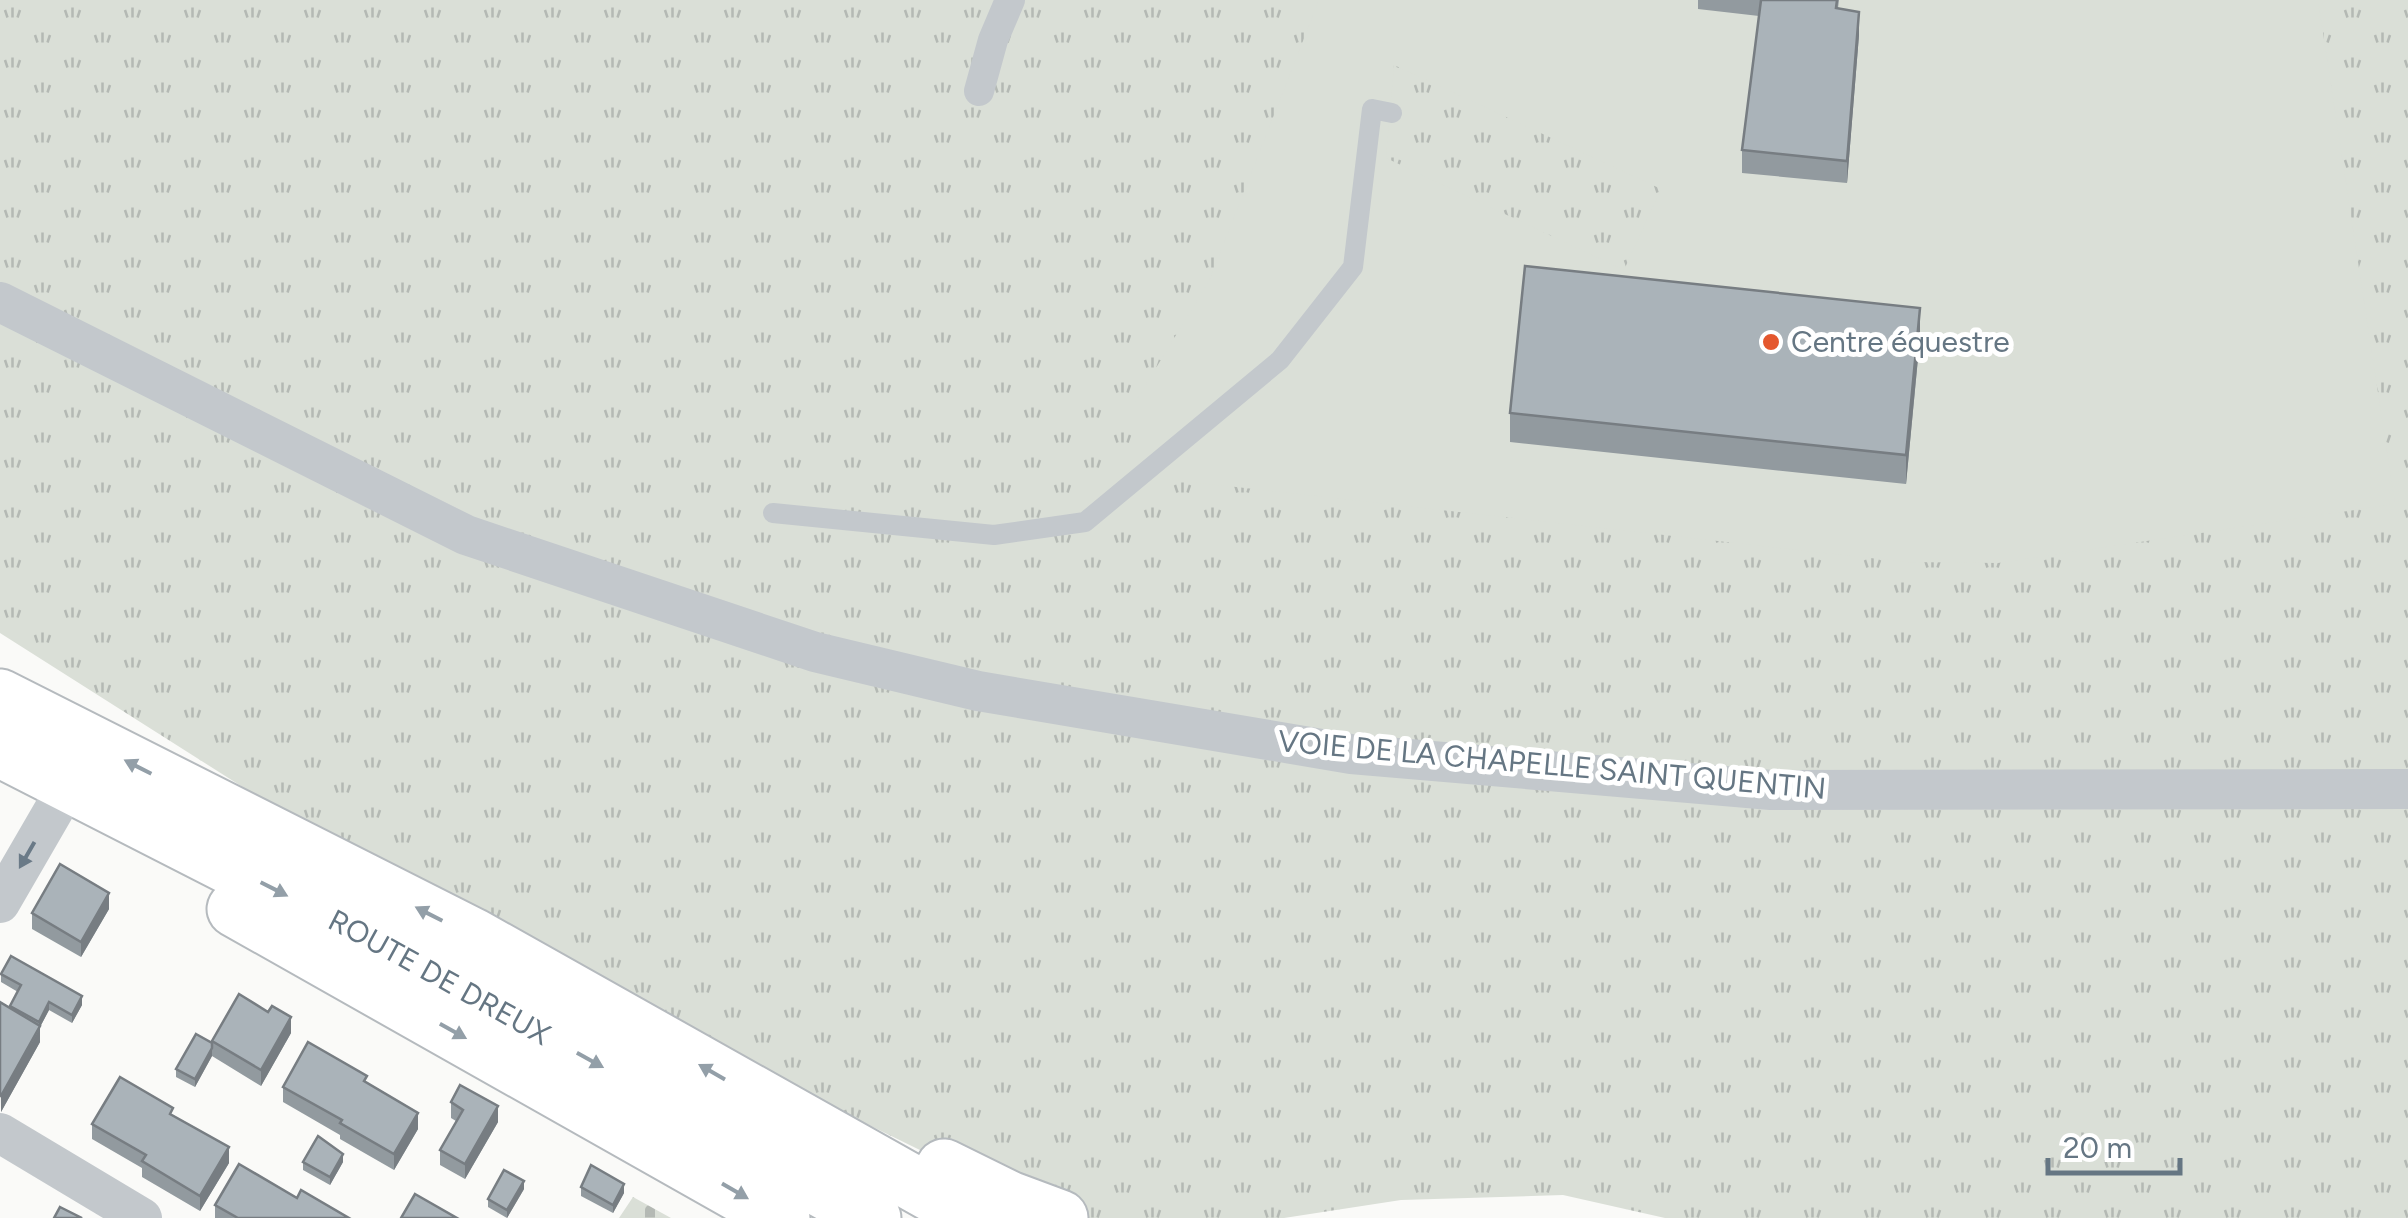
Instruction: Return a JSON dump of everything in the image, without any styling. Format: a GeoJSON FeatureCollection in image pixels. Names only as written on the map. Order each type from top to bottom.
{"type":"FeatureCollection","features":[{"type":"Feature","properties":{"kind":"main road","name":"ROUTE DE DREUX"},"geometry":{"type":"LineString","coordinates":[[0,698],[473,936],[975,1218]]}},
{"type":"Feature","properties":{"kind":"main road","name":"ROUTE DE DREUX"},"geometry":{"type":"LineString","coordinates":[[0,748],[360,932],[873,1218]]}},
{"type":"Feature","properties":{"kind":"main road","name":"ROUTE DE DREUX"},"geometry":{"type":"LineString","coordinates":[[0,780],[782,1218]]}},
{"type":"Feature","properties":{"kind":"main road","name":"ROUTE DE DREUX"},"geometry":{"type":"LineString","coordinates":[[797,1120],[852,1121],[1008,1199],[1060,1218]]}},
{"type":"Feature","properties":{"kind":"street"},"geometry":{"type":"LineString","coordinates":[[979,91],[993,40],[1010,0]]}},
{"type":"Feature","properties":{"kind":"street","name":"VOIE DE LA CHAPELLE SAINT QUENTIN"},"geometry":{"type":"LineString","coordinates":[[0,302],[466,535],[815,652],[978,691],[1351,754],[1771,790],[2408,788]]}},
{"type":"Feature","properties":{"kind":"street"},"geometry":{"type":"LineString","coordinates":[[0,903],[54,808]]}},
{"type":"Feature","properties":{"kind":"street"},"geometry":{"type":"LineString","coordinates":[[0,1133],[142,1218]]}},
{"type":"Feature","properties":{"kind":"lane"},"geometry":{"type":"LineString","coordinates":[[774,512],[994,536],[1085,522],[1280,360],[1353,268],[1372,109],[1392,113]]}},
{"type":"Feature","properties":{"kind":"green space"},"geometry":{"type":"Polygon","coordinates":[[[0,0],[2408,0],[2408,1218],[1665,1218],[1563,1195],[1401,1200],[1284,1218],[1059,1218],[460,925],[0,633],[0,0]]]}},
{"type":"Feature","properties":{"kind":"green space","name":"Centre équestre"},"geometry":{"type":"Polygon","coordinates":[[[1319,0],[2318,0],[2395,504],[1998,563],[1906,562],[1164,479],[1134,404],[1209,281],[1319,0]],[[1394,65],[1386,158],[1624,270],[1661,189],[1394,65]]]}},
{"type":"Feature","properties":{"kind":"green space"},"geometry":{"type":"Polygon","coordinates":[[[633,1197],[671,1218],[619,1218],[633,1197]]]}},
{"type":"Feature","properties":{"kind":"building"},"geometry":{"type":"Polygon","coordinates":[[[1761,0],[1837,0],[1836,8],[1859,12],[1847,161],[1742,150],[1761,0]]]}},
{"type":"Feature","properties":{"kind":"building"},"geometry":{"type":"Polygon","coordinates":[[[1525,266],[1920,308],[1906,455],[1510,413],[1525,266]]]}},
{"type":"Feature","properties":{"kind":"building"},"geometry":{"type":"Polygon","coordinates":[[[60,864],[109,893],[81,942],[32,913],[60,864]]]}},
{"type":"Feature","properties":{"kind":"building"},"geometry":{"type":"Polygon","coordinates":[[[11,956],[82,996],[72,1015],[49,1002],[39,1022],[10,1006],[21,985],[1,974],[11,956]]]}},
{"type":"Feature","properties":{"kind":"building"},"geometry":{"type":"Polygon","coordinates":[[[239,994],[268,1012],[272,1006],[291,1017],[261,1070],[212,1041],[239,994]]]}},
{"type":"Feature","properties":{"kind":"building"},"geometry":{"type":"Polygon","coordinates":[[[0,1002],[40,1026],[1,1096],[0,1095],[0,1002]]]}},
{"type":"Feature","properties":{"kind":"building"},"geometry":{"type":"Polygon","coordinates":[[[196,1034],[212,1043],[212,1048],[195,1079],[176,1069],[196,1034]]]}},
{"type":"Feature","properties":{"kind":"building"},"geometry":{"type":"Polygon","coordinates":[[[308,1042],[367,1076],[364,1081],[418,1113],[394,1154],[283,1087],[308,1042]]]}},
{"type":"Feature","properties":{"kind":"building"},"geometry":{"type":"Polygon","coordinates":[[[120,1077],[173,1108],[170,1114],[229,1147],[200,1196],[142,1161],[146,1155],[92,1124],[120,1077]]]}},
{"type":"Feature","properties":{"kind":"building"},"geometry":{"type":"Polygon","coordinates":[[[460,1085],[498,1106],[465,1164],[440,1150],[463,1110],[451,1102],[460,1085]]]}},
{"type":"Feature","properties":{"kind":"building"},"geometry":{"type":"Polygon","coordinates":[[[318,1136],[343,1154],[330,1177],[303,1162],[318,1136]]]}},
{"type":"Feature","properties":{"kind":"building"},"geometry":{"type":"Polygon","coordinates":[[[239,1164],[297,1198],[301,1190],[349,1218],[238,1218],[215,1205],[239,1164]]]}},
{"type":"Feature","properties":{"kind":"building"},"geometry":{"type":"Polygon","coordinates":[[[591,1165],[624,1184],[613,1205],[581,1187],[591,1165]]]}},
{"type":"Feature","properties":{"kind":"building"},"geometry":{"type":"Polygon","coordinates":[[[504,1170],[524,1181],[507,1210],[488,1199],[504,1170]]]}},
{"type":"Feature","properties":{"kind":"building"},"geometry":{"type":"Polygon","coordinates":[[[415,1194],[457,1218],[401,1218],[415,1194]]]}},
{"type":"Feature","properties":{"kind":"building"},"geometry":{"type":"Polygon","coordinates":[[[60,1207],[82,1218],[54,1218],[60,1207]]]}},
{"type":"Feature","properties":{"kind":"place","name":"Centre équestre"},"geometry":{"type":"Point","coordinates":[1771,342]}}]}
